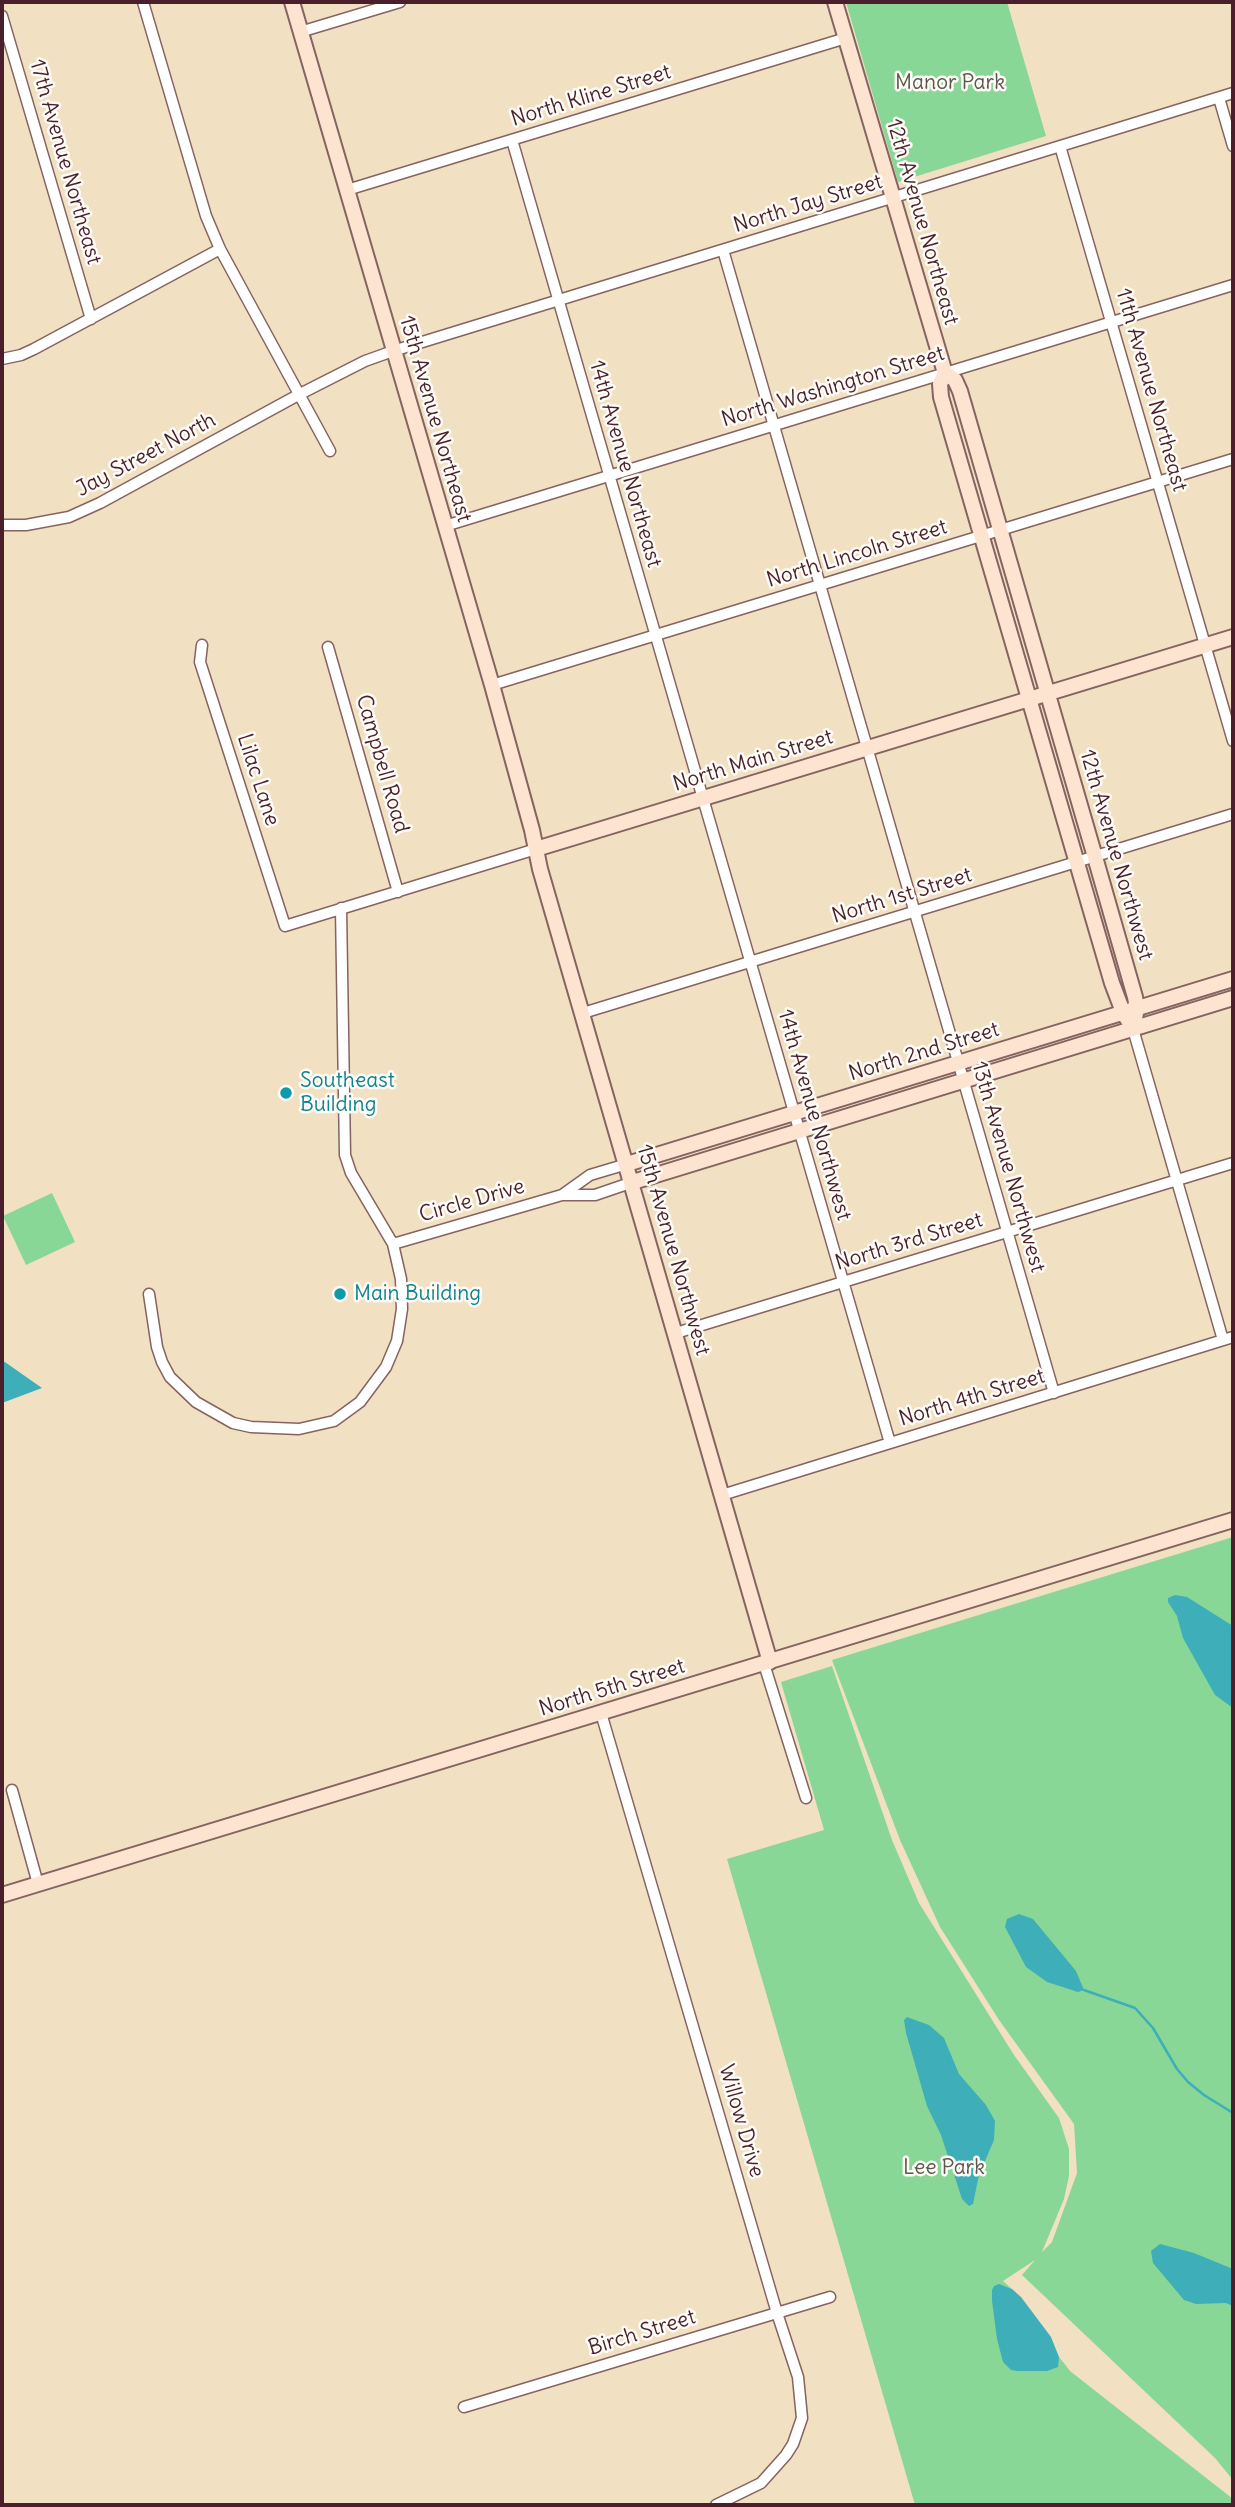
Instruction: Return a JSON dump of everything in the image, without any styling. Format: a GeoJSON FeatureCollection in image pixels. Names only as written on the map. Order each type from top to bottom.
{"type":"FeatureCollection","features":[{"type":"Feature","properties":{"kind":"street"},"geometry":{"type":"LineString","coordinates":[[143,2],[201,201],[220,249],[330,451]]}},
{"type":"Feature","properties":{"kind":"street","name":"15th Avenue Northeast"},"geometry":{"type":"LineString","coordinates":[[292,2],[492,685],[536,849]]}},
{"type":"Feature","properties":{"kind":"street"},"geometry":{"type":"LineString","coordinates":[[300,32],[400,2]]}},
{"type":"Feature","properties":{"kind":"street","name":"12th Avenue Northeast"},"geometry":{"type":"LineString","coordinates":[[835,2],[945,373],[954,380],[960,391],[1048,693]]}},
{"type":"Feature","properties":{"kind":"street","name":"17th Avenue Northeast"},"geometry":{"type":"LineString","coordinates":[[2,16],[90,319]]}},
{"type":"Feature","properties":{"kind":"street","name":"North Kline Street"},"geometry":{"type":"LineString","coordinates":[[346,190],[846,38]]}},
{"type":"Feature","properties":{"kind":"street","name":"North Jay Street"},"geometry":{"type":"LineString","coordinates":[[393,351],[1233,93]]}},
{"type":"Feature","properties":{"kind":"street"},"geometry":{"type":"LineString","coordinates":[[1219,98],[1233,146]]}},
{"type":"Feature","properties":{"kind":"street","name":"14th Avenue Northeast"},"geometry":{"type":"LineString","coordinates":[[512,141],[703,799]]}},
{"type":"Feature","properties":{"kind":"street","name":"11th Avenue Northeast"},"geometry":{"type":"LineString","coordinates":[[1060,146],[1233,741]]}},
{"type":"Feature","properties":{"kind":"street"},"geometry":{"type":"LineString","coordinates":[[2,359],[34,349],[220,249]]}},
{"type":"Feature","properties":{"kind":"street","name":"13th Avenue Northwest"},"geometry":{"type":"LineString","coordinates":[[723,250],[1054,1393]]}},
{"type":"Feature","properties":{"kind":"street","name":"North Washington Street"},"geometry":{"type":"LineString","coordinates":[[445,526],[1233,285]]}},
{"type":"Feature","properties":{"kind":"street","name":"Jay Street North"},"geometry":{"type":"LineString","coordinates":[[2,524],[26,525],[69,517],[100,503],[300,394],[365,361],[393,351]]}},
{"type":"Feature","properties":{"kind":"street","name":"12th Avenue Northeast"},"geometry":{"type":"LineString","coordinates":[[945,373],[940,384],[941,397],[1029,699]]}},
{"type":"Feature","properties":{"kind":"street","name":"North Lincoln Street"},"geometry":{"type":"LineString","coordinates":[[492,685],[1233,459]]}},
{"type":"Feature","properties":{"kind":"street","name":"North Main Street"},"geometry":{"type":"LineString","coordinates":[[285,926],[1233,637]]}},
{"type":"Feature","properties":{"kind":"street","name":"Lilac Lane"},"geometry":{"type":"LineString","coordinates":[[202,645],[200,662],[285,926]]}},
{"type":"Feature","properties":{"kind":"street","name":"Campbell Road"},"geometry":{"type":"LineString","coordinates":[[328,647],[398,892]]}},
{"type":"Feature","properties":{"kind":"street","name":"12th Avenue Northwest"},"geometry":{"type":"LineString","coordinates":[[1048,693],[1095,857],[1133,1029],[1228,1339]]}},
{"type":"Feature","properties":{"kind":"street","name":"12th Avenue Northwest"},"geometry":{"type":"LineString","coordinates":[[1029,699],[1112,983],[1130,1010]]}},
{"type":"Feature","properties":{"kind":"street","name":"14th Avenue Northwest"},"geometry":{"type":"LineString","coordinates":[[703,799],[890,1443]]}},
{"type":"Feature","properties":{"kind":"street","name":"North 1st Street"},"geometry":{"type":"LineString","coordinates":[[583,1013],[1233,814]]}},
{"type":"Feature","properties":{"kind":"street","name":"15th Avenue Northwest"},"geometry":{"type":"LineString","coordinates":[[536,849],[722,1494],[806,1798]]}},
{"type":"Feature","properties":{"kind":"street"},"geometry":{"type":"LineString","coordinates":[[149,1294],[153,1328],[162,1362],[170,1377],[196,1402],[233,1423],[251,1427],[317,1427],[344,1415],[360,1402],[386,1367],[397,1341],[402,1309],[401,1279],[393,1244],[351,1173],[345,1156],[341,908]]}},
{"type":"Feature","properties":{"kind":"street","name":"North 2nd Street"},"geometry":{"type":"LineString","coordinates":[[627,1164],[1233,979]]}},
{"type":"Feature","properties":{"kind":"street","name":"North 2nd Street"},"geometry":{"type":"LineString","coordinates":[[633,1182],[1233,999]]}},
{"type":"Feature","properties":{"kind":"street","name":"North 3rd Street"},"geometry":{"type":"LineString","coordinates":[[676,1333],[1233,1163]]}},
{"type":"Feature","properties":{"kind":"street","name":"Circle Drive"},"geometry":{"type":"LineString","coordinates":[[562,1195],[590,1175],[627,1164]]}},
{"type":"Feature","properties":{"kind":"street","name":"Circle Drive"},"geometry":{"type":"LineString","coordinates":[[393,1244],[562,1195],[596,1195],[633,1182]]}},
{"type":"Feature","properties":{"kind":"street","name":"North 4th Street"},"geometry":{"type":"LineString","coordinates":[[722,1494],[1228,1339]]}},
{"type":"Feature","properties":{"kind":"street","name":"North 5th Street"},"geometry":{"type":"LineString","coordinates":[[2,1895],[1233,1520]]}},
{"type":"Feature","properties":{"kind":"street","name":"Willow Drive"},"geometry":{"type":"LineString","coordinates":[[601,1713],[798,2377],[802,2404],[798,2431],[786,2455],[761,2483],[716,2505]]}},
{"type":"Feature","properties":{"kind":"street"},"geometry":{"type":"LineString","coordinates":[[12,1790],[38,1884]]}},
{"type":"Feature","properties":{"kind":"street","name":"Birch Street"},"geometry":{"type":"LineString","coordinates":[[464,2407],[830,2297]]}},
{"type":"Feature","properties":{"kind":"green space","name":"Manor Park"},"geometry":{"type":"Polygon","coordinates":[[[846,2],[1007,2],[1046,136],[898,182],[846,2]]]}},
{"type":"Feature","properties":{"kind":"green space"},"geometry":{"type":"Polygon","coordinates":[[[52,1193],[75,1242],[26,1265],[3,1216],[52,1193]]]}},
{"type":"Feature","properties":{"kind":"green space","name":"Lee Park"},"geometry":{"type":"Polygon","coordinates":[[[1233,1537],[1233,2480],[1215,2458],[1022,2275],[1035,2260],[1003,2281],[1012,2289],[1004,2286],[1070,2371],[1233,2499],[1233,2505],[915,2505],[727,1859],[824,1830],[781,1682],[832,1666],[892,1840],[919,1903],[1014,2055],[1059,2118],[1069,2149],[1069,2176],[1064,2199],[1042,2252],[1052,2242],[1077,2173],[1074,2124],[999,2020],[940,1927],[900,1840],[832,1660],[1233,1537]]]}},
{"type":"Feature","properties":{"kind":"water"},"geometry":{"type":"Polygon","coordinates":[[[2,1360],[42,1388],[2,1403],[2,1360]]]}},
{"type":"Feature","properties":{"kind":"water"},"geometry":{"type":"Polygon","coordinates":[[[1175,1595],[1187,1597],[1233,1626],[1233,1708],[1215,1695],[1183,1638],[1177,1616],[1168,1602],[1168,1598],[1175,1595]]]}},
{"type":"Feature","properties":{"kind":"water"},"geometry":{"type":"Polygon","coordinates":[[[1019,1914],[1033,1919],[1076,1971],[1084,1990],[1078,1992],[1047,1982],[1026,1967],[1005,1927],[1007,1919],[1019,1914]]]}},
{"type":"Feature","properties":{"kind":"water"},"geometry":{"type":"Polygon","coordinates":[[[907,2017],[929,2025],[944,2038],[959,2074],[986,2105],[995,2121],[994,2140],[979,2175],[973,2204],[969,2206],[962,2199],[941,2135],[927,2106],[906,2033],[904,2020],[907,2017]]]}},
{"type":"Feature","properties":{"kind":"water"},"geometry":{"type":"Polygon","coordinates":[[[1160,2244],[1194,2253],[1233,2269],[1233,2306],[1226,2303],[1196,2304],[1184,2300],[1153,2263],[1151,2251],[1160,2244]]]}},
{"type":"Feature","properties":{"kind":"water"},"geometry":{"type":"Polygon","coordinates":[[[999,2284],[1012,2289],[1021,2297],[1051,2337],[1059,2357],[1058,2367],[1047,2371],[1018,2371],[1011,2370],[1003,2362],[992,2301],[992,2290],[999,2284]]]}},
{"type":"Feature","properties":{"kind":"waterway"},"geometry":{"type":"LineString","coordinates":[[1084,1990],[1135,2008],[1153,2028],[1177,2069],[1188,2082],[1233,2113]]}},
{"type":"Feature","properties":{"kind":"place","name":"Southeast Building"},"geometry":{"type":"Point","coordinates":[286,1093]}},
{"type":"Feature","properties":{"kind":"place","name":"Main Building"},"geometry":{"type":"Point","coordinates":[340,1294]}}]}
